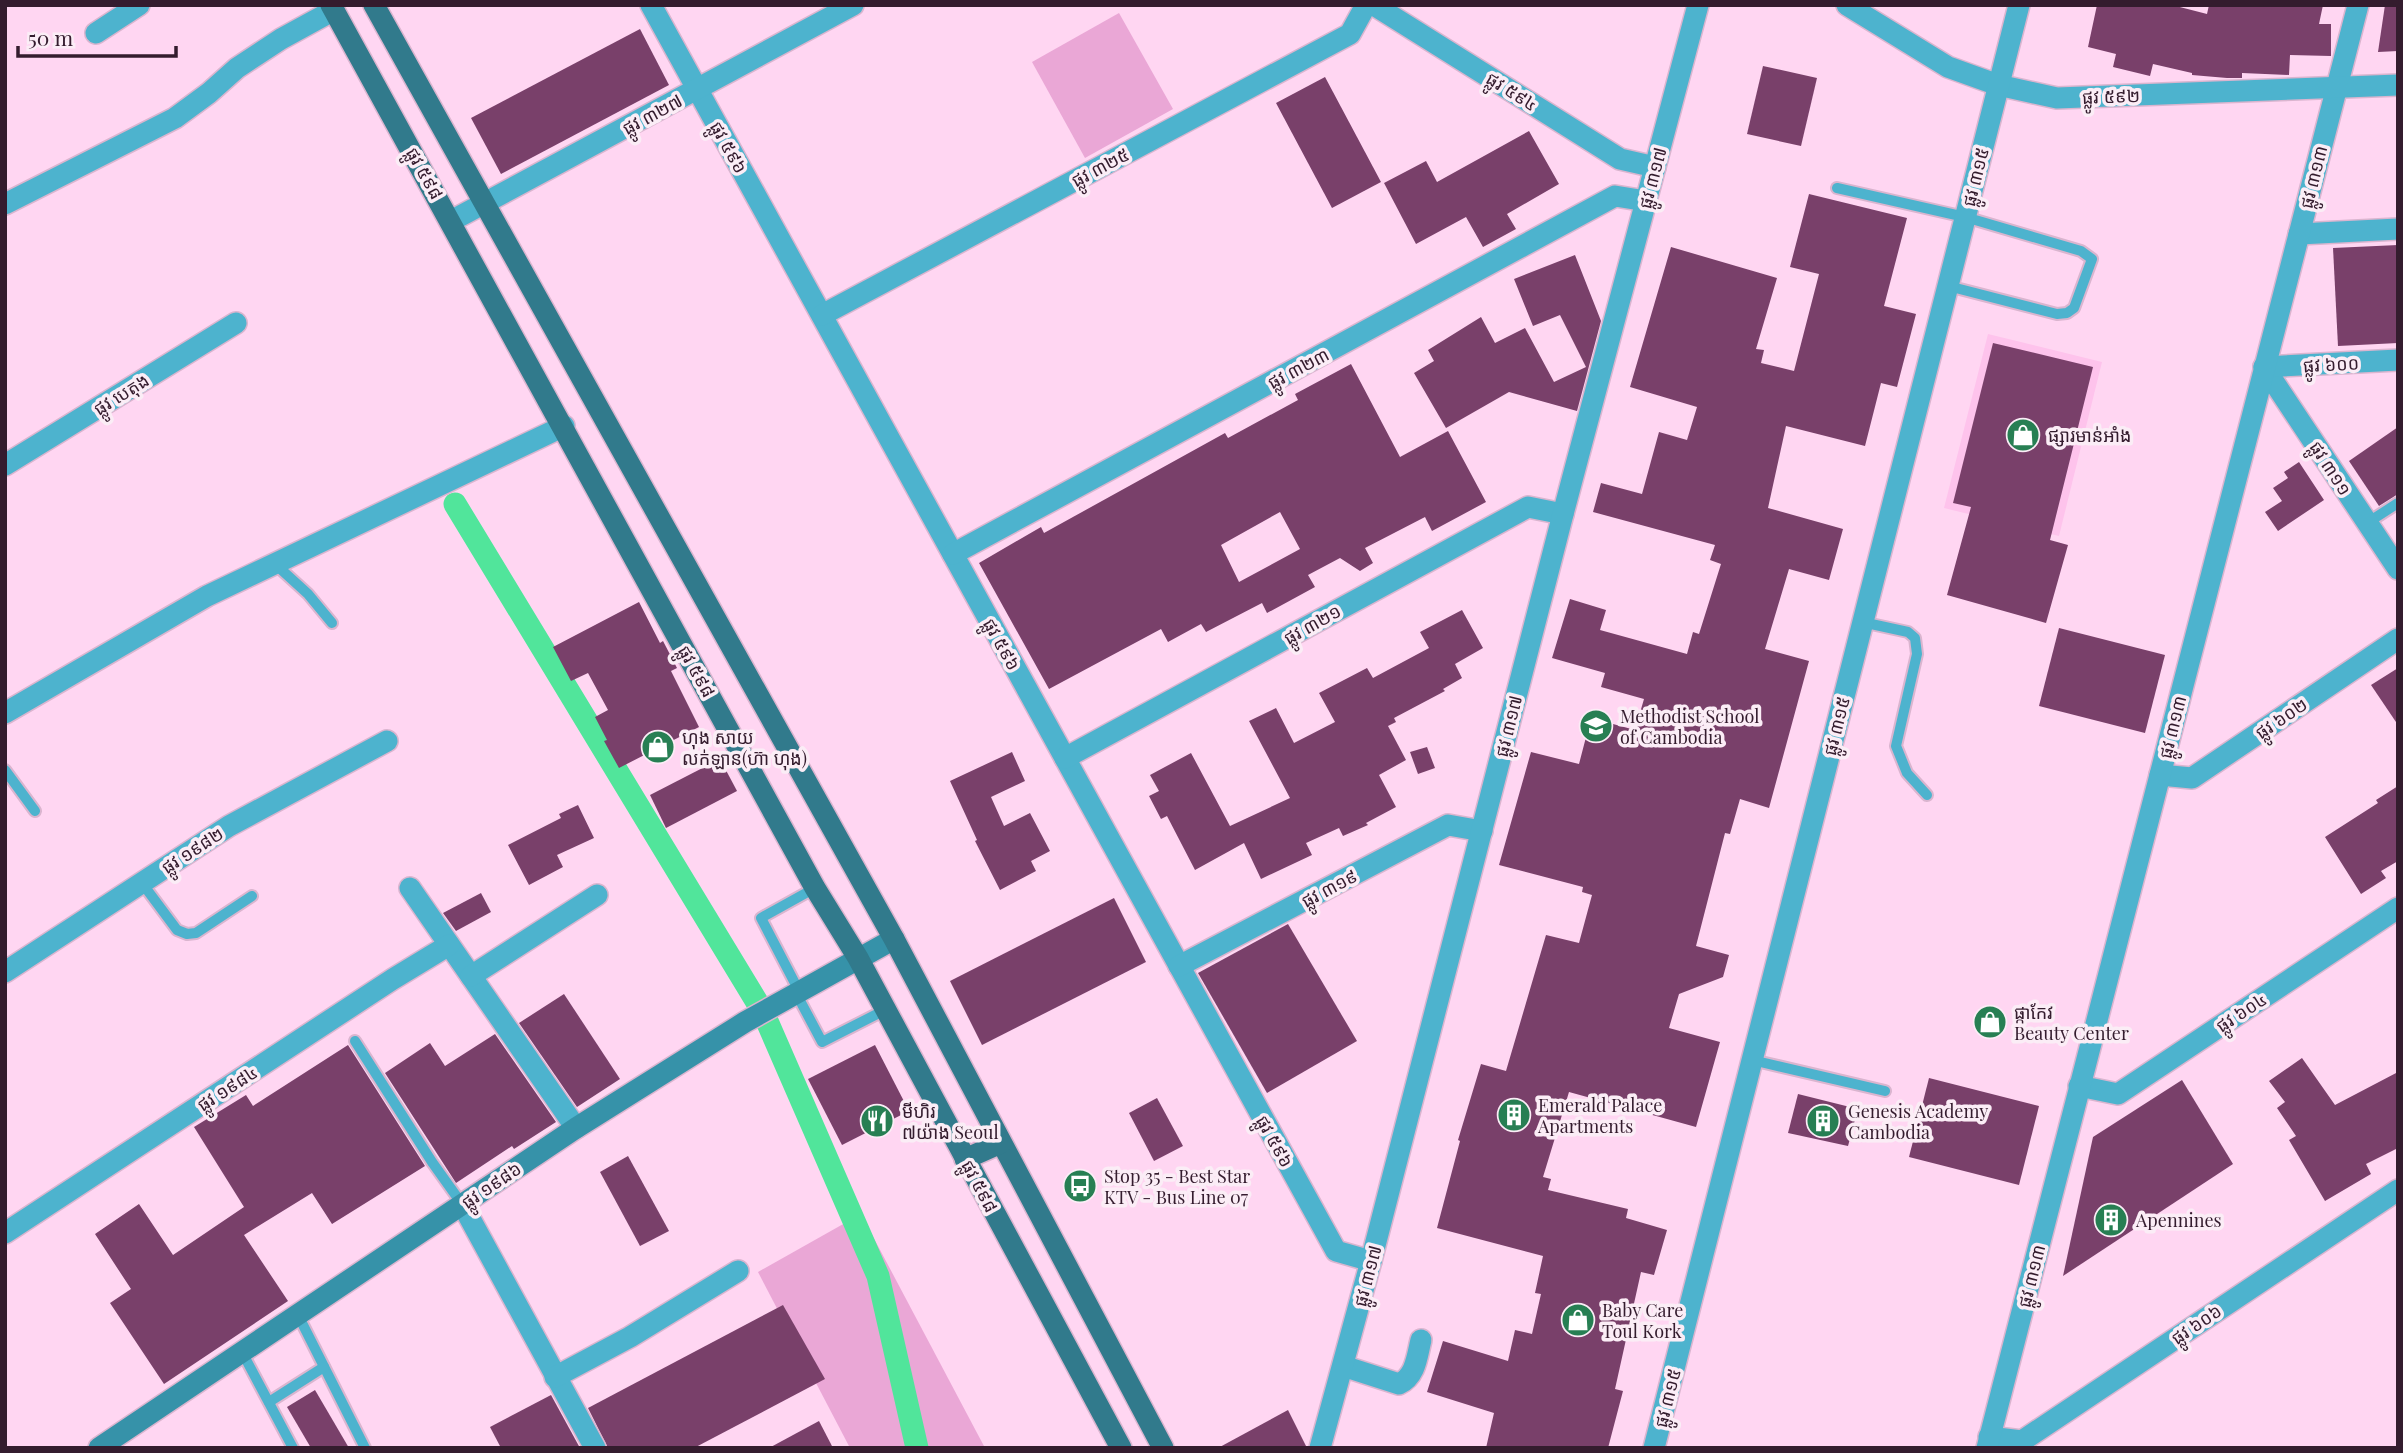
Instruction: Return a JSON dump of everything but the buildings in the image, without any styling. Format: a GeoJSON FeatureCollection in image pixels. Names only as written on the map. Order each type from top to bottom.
{"type":"FeatureCollection","features":[{"type":"Feature","properties":{"kind":"main road","name":"ផ្លូវ ៥៩៨"},"geometry":{"type":"LineString","coordinates":[[374,5],[894,939],[1163,1448]]}},
{"type":"Feature","properties":{"kind":"main road","name":"ផ្លូវ ៥៩៨"},"geometry":{"type":"LineString","coordinates":[[333,8],[815,888],[858,958],[1121,1448]]}},
{"type":"Feature","properties":{"kind":"main road","name":"ផ្លូវ ១៩៨៦"},"geometry":{"type":"LineString","coordinates":[[99,1448],[576,1128],[745,1022],[894,939]]}},
{"type":"Feature","properties":{"kind":"main road"},"geometry":{"type":"LineString","coordinates":[[965,1159],[1001,1143]]}},
{"type":"Feature","properties":{"kind":"street"},"geometry":{"type":"LineString","coordinates":[[96,33],[139,5]]}},
{"type":"Feature","properties":{"kind":"street","name":"ផ្លូវ ៥៩៦"},"geometry":{"type":"LineString","coordinates":[[651,5],[1336,1251],[1371,1261]]}},
{"type":"Feature","properties":{"kind":"street","name":"ផ្លូវ ៣២៧"},"geometry":{"type":"LineString","coordinates":[[451,221],[853,5]]}},
{"type":"Feature","properties":{"kind":"street","name":"ផ្លូវ ៣២៥"},"geometry":{"type":"LineString","coordinates":[[822,315],[1350,34],[1366,5]]}},
{"type":"Feature","properties":{"kind":"street","name":"ផ្លូវ ៥៩៤"},"geometry":{"type":"LineString","coordinates":[[1374,5],[1620,159],[1655,167]]}},
{"type":"Feature","properties":{"kind":"street","name":"ផ្លូវ ៣១៧"},"geometry":{"type":"LineString","coordinates":[[1320,1448],[1698,5]]}},
{"type":"Feature","properties":{"kind":"street","name":"ផ្លូវ ៥៩២"},"geometry":{"type":"LineString","coordinates":[[1847,5],[1948,67],[1998,85],[2057,98],[2398,85]]}},
{"type":"Feature","properties":{"kind":"street","name":"ផ្លូវ ៣១៥"},"geometry":{"type":"LineString","coordinates":[[1654,1448],[2019,5]]}},
{"type":"Feature","properties":{"kind":"street","name":"ផ្លូវ ៣១៣"},"geometry":{"type":"LineString","coordinates":[[1988,1442],[2358,5]]}},
{"type":"Feature","properties":{"kind":"street"},"geometry":{"type":"LineString","coordinates":[[5,204],[175,118],[237,68],[333,8]]}},
{"type":"Feature","properties":{"kind":"street","name":"ផ្លូវ ៣២៣"},"geometry":{"type":"LineString","coordinates":[[953,554],[1615,196],[1646,201]]}},
{"type":"Feature","properties":{"kind":"street"},"geometry":{"type":"LineString","coordinates":[[2299,234],[2398,229]]}},
{"type":"Feature","properties":{"kind":"street","name":"ផ្លូវ បេតុង"},"geometry":{"type":"LineString","coordinates":[[5,465],[236,323]]}},
{"type":"Feature","properties":{"kind":"street","name":"ផ្លូវ ៦០០"},"geometry":{"type":"LineString","coordinates":[[2264,367],[2398,360]]}},
{"type":"Feature","properties":{"kind":"street","name":"ផ្លូវ ៣១១"},"geometry":{"type":"LineString","coordinates":[[2264,367],[2398,569]]}},
{"type":"Feature","properties":{"kind":"street"},"geometry":{"type":"LineString","coordinates":[[5,713],[207,596],[564,426]]}},
{"type":"Feature","properties":{"kind":"street","name":"ផ្លូវ ៣២១"},"geometry":{"type":"LineString","coordinates":[[1065,758],[1528,507],[1563,513]]}},
{"type":"Feature","properties":{"kind":"street","name":"ផ្លូវ ៦០២"},"geometry":{"type":"LineString","coordinates":[[2160,775],[2192,778],[2398,639]]}},
{"type":"Feature","properties":{"kind":"street","name":"ផ្លូវ ១៩៨២"},"geometry":{"type":"LineString","coordinates":[[5,972],[229,826],[387,741]]}},
{"type":"Feature","properties":{"kind":"street","name":"ផ្លូវ ៣១៩"},"geometry":{"type":"LineString","coordinates":[[1179,966],[1448,825],[1482,831]]}},
{"type":"Feature","properties":{"kind":"street"},"geometry":{"type":"LineString","coordinates":[[410,888],[576,1128]]}},
{"type":"Feature","properties":{"kind":"street"},"geometry":{"type":"LineString","coordinates":[[471,976],[597,895]]}},
{"type":"Feature","properties":{"kind":"street","name":"ផ្លូវ ៦០៤"},"geometry":{"type":"LineString","coordinates":[[2080,1086],[2118,1094],[2398,908]]}},
{"type":"Feature","properties":{"kind":"street","name":"ផ្លូវ ១៩៨៤"},"geometry":{"type":"LineString","coordinates":[[5,1233],[449,945]]}},
{"type":"Feature","properties":{"kind":"street","name":"ផ្លូវ ៦០៦"},"geometry":{"type":"LineString","coordinates":[[1988,1442],[2022,1441],[2398,1190]]}},
{"type":"Feature","properties":{"kind":"street"},"geometry":{"type":"LineString","coordinates":[[463,1204],[595,1448]]}},
{"type":"Feature","properties":{"kind":"street"},"geometry":{"type":"LineString","coordinates":[[555,1377],[630,1337],[738,1271]]}},
{"type":"Feature","properties":{"kind":"street"},"geometry":{"type":"LineString","coordinates":[[1343,1366],[1399,1384],[1408,1380],[1421,1340]]}},
{"type":"Feature","properties":{"kind":"lane"},"geometry":{"type":"LineString","coordinates":[[1837,188],[1965,217],[2081,251],[2092,259],[2074,308],[2067,313],[2057,314],[1948,286]]}},
{"type":"Feature","properties":{"kind":"lane"},"geometry":{"type":"LineString","coordinates":[[2367,523],[2398,503]]}},
{"type":"Feature","properties":{"kind":"lane"},"geometry":{"type":"LineString","coordinates":[[274,563],[308,594],[332,623]]}},
{"type":"Feature","properties":{"kind":"lane"},"geometry":{"type":"LineString","coordinates":[[1862,622],[1908,632],[1915,638],[1917,654],[1896,746],[1907,773],[1927,795]]}},
{"type":"Feature","properties":{"kind":"lane"},"geometry":{"type":"LineString","coordinates":[[5,770],[34,811]]}},
{"type":"Feature","properties":{"kind":"lane"},"geometry":{"type":"LineString","coordinates":[[142,883],[177,930],[187,934],[195,933],[252,896]]}},
{"type":"Feature","properties":{"kind":"lane"},"geometry":{"type":"LineString","coordinates":[[815,888],[761,919],[792,995],[822,1042],[885,1010]]}},
{"type":"Feature","properties":{"kind":"lane"},"geometry":{"type":"LineString","coordinates":[[355,1041],[432,1162],[463,1204]]}},
{"type":"Feature","properties":{"kind":"lane"},"geometry":{"type":"LineString","coordinates":[[1752,1060],[1885,1091]]}},
{"type":"Feature","properties":{"kind":"lane"},"geometry":{"type":"LineString","coordinates":[[298,1314],[365,1448]]}},
{"type":"Feature","properties":{"kind":"lane"},"geometry":{"type":"LineString","coordinates":[[242,1352],[293,1448]]}},
{"type":"Feature","properties":{"kind":"lane"},"geometry":{"type":"LineString","coordinates":[[269,1402],[324,1367]]}},
{"type":"Feature","properties":{"kind":"shaded area"},"geometry":{"type":"Polygon","coordinates":[[[1119,13],[1173,109],[1085,158],[1032,62],[1119,13]]]}},
{"type":"Feature","properties":{"kind":"shaded area","name":"ផ្សារមាន់អាំង"},"geometry":{"type":"Polygon","coordinates":[[[1988,334],[2102,362],[2059,536],[1944,508],[1988,334]]]}},
{"type":"Feature","properties":{"kind":"shaded area"},"geometry":{"type":"Polygon","coordinates":[[[861,1214],[985,1448],[850,1448],[758,1272],[861,1214]]]}},
{"type":"Feature","properties":{"kind":"waterway"},"geometry":{"type":"LineString","coordinates":[[455,504],[763,1012],[878,1276],[917,1448]]}},
{"type":"Feature","properties":{"kind":"place","name":"ផ្សារមាន់អាំង"},"geometry":{"type":"Point","coordinates":[2023,435]}},
{"type":"Feature","properties":{"kind":"place","name":"Methodist School of Cambodia"},"geometry":{"type":"Point","coordinates":[1596,726]}},
{"type":"Feature","properties":{"kind":"place","name":"ហុង សាយ លក់ឡាន(ហ៊ា ហុង)"},"geometry":{"type":"Point","coordinates":[658,747]}},
{"type":"Feature","properties":{"kind":"place","name":"ផ្កាកែវ Beauty Center"},"geometry":{"type":"Point","coordinates":[1990,1022]}},
{"type":"Feature","properties":{"kind":"place","name":"Emerald Palace Apartments"},"geometry":{"type":"Point","coordinates":[1514,1115]}},
{"type":"Feature","properties":{"kind":"place","name":"មីហិរ ៧យ៉ាង Seoul"},"geometry":{"type":"Point","coordinates":[877,1121]}},
{"type":"Feature","properties":{"kind":"place","name":"Genesis Academy Cambodia"},"geometry":{"type":"Point","coordinates":[1823,1121]}},
{"type":"Feature","properties":{"kind":"place","name":"Stop 35 - Best Star KTV - Bus Line 07"},"geometry":{"type":"Point","coordinates":[1080,1186]}},
{"type":"Feature","properties":{"kind":"place","name":"Apennines"},"geometry":{"type":"Point","coordinates":[2111,1220]}},
{"type":"Feature","properties":{"kind":"place","name":"Baby Care Toul Kork"},"geometry":{"type":"Point","coordinates":[1578,1320]}}]}
